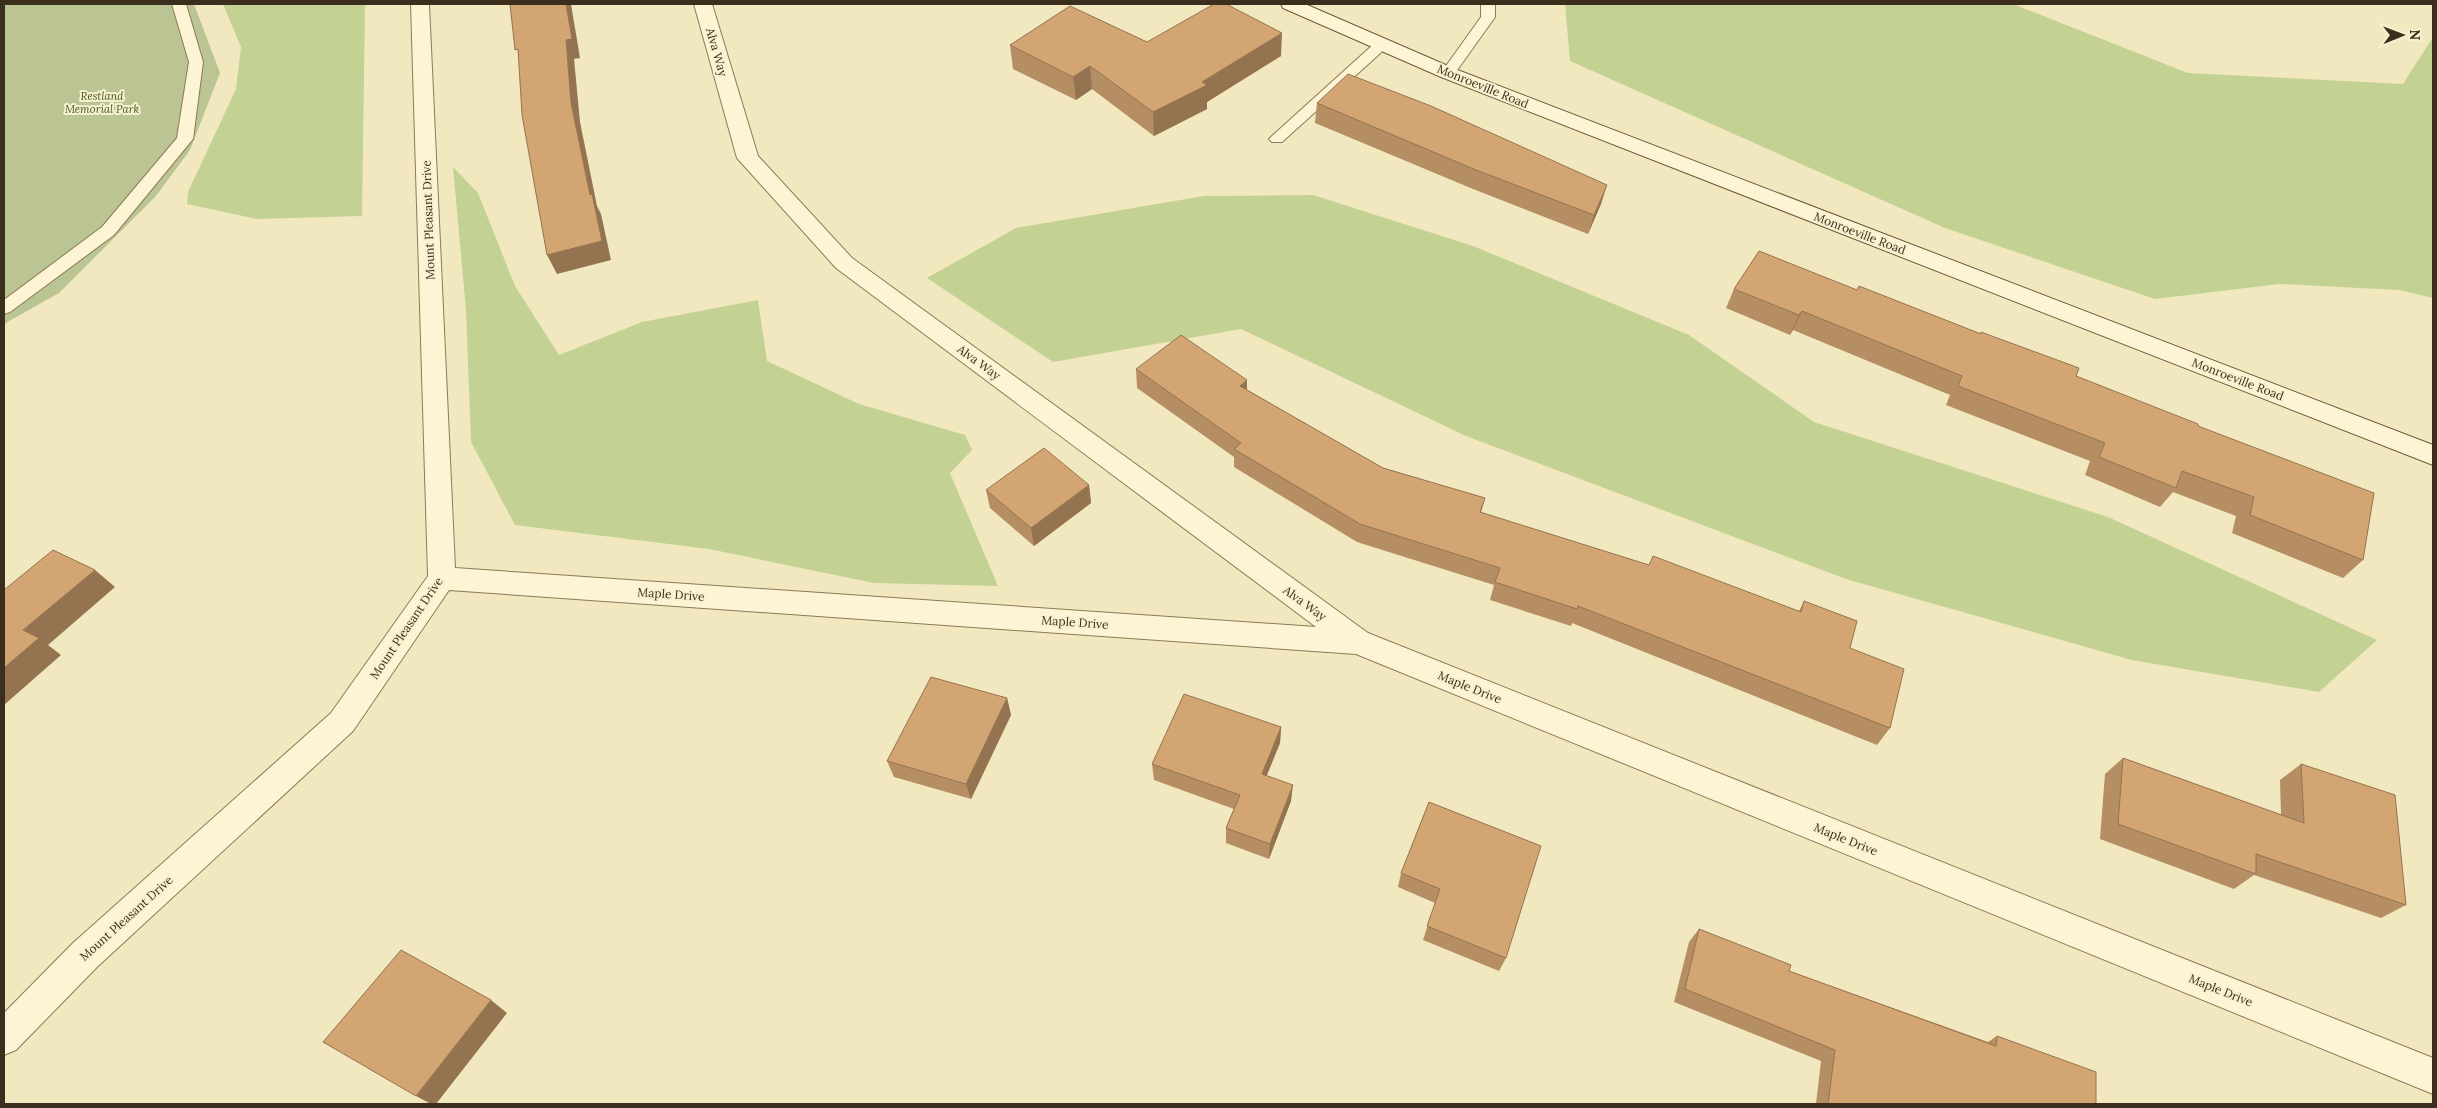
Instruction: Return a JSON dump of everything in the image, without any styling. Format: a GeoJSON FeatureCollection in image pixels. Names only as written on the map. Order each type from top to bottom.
{"type":"FeatureCollection","features":[{"type":"Feature","properties":{"kind":"street","name":"Mount Pleasant Drive"},"geometry":{"type":"LineString","coordinates":[[4,1038],[84,955],[342,722],[442,578],[420,4]]}},
{"type":"Feature","properties":{"kind":"street","name":"Alva Way"},"geometry":{"type":"LineString","coordinates":[[703,4],[748,158],[844,263],[1358,642]]}},
{"type":"Feature","properties":{"kind":"street","name":"Monroeville Road"},"geometry":{"type":"LineString","coordinates":[[1290,4],[1448,73],[2433,455]]}},
{"type":"Feature","properties":{"kind":"street","name":"Maple Drive"},"geometry":{"type":"LineString","coordinates":[[442,578],[1358,642],[2433,1076]]}},
{"type":"Feature","properties":{"kind":"lane"},"geometry":{"type":"LineString","coordinates":[[4,308],[108,231],[186,139],[196,62],[179,4]]}},
{"type":"Feature","properties":{"kind":"lane"},"geometry":{"type":"LineString","coordinates":[[1448,73],[1488,17],[1488,4]]}},
{"type":"Feature","properties":{"kind":"lane"},"geometry":{"type":"LineString","coordinates":[[1277,139],[1381,44]]}},
{"type":"Feature","properties":{"kind":"green space","name":"Restland Memorial Park"},"geometry":{"type":"Polygon","coordinates":[[[4,4],[194,4],[220,73],[190,150],[156,196],[59,293],[4,324],[4,4]]]}},
{"type":"Feature","properties":{"kind":"green space"},"geometry":{"type":"Polygon","coordinates":[[[223,4],[365,4],[362,216],[257,219],[187,204],[188,192],[236,89],[241,47],[223,4]]]}},
{"type":"Feature","properties":{"kind":"green space"},"geometry":{"type":"Polygon","coordinates":[[[1565,4],[2013,4],[2188,73],[2403,84],[2433,37],[2433,298],[2399,290],[2279,284],[2155,299],[1945,228],[1570,61],[1565,4]]]}},
{"type":"Feature","properties":{"kind":"green space"},"geometry":{"type":"Polygon","coordinates":[[[453,167],[478,193],[515,286],[559,355],[642,322],[758,300],[767,361],[859,404],[965,435],[972,450],[950,473],[998,586],[874,583],[709,549],[515,525],[471,442],[466,310],[453,167]]]}},
{"type":"Feature","properties":{"kind":"green space"},"geometry":{"type":"Polygon","coordinates":[[[1313,195],[1473,246],[1689,335],[1814,422],[2108,517],[2377,640],[2319,692],[2132,660],[1846,579],[1466,436],[1241,329],[1053,362],[927,278],[1016,228],[1204,196],[1313,195]]]}},
{"type":"Feature","properties":{"kind":"building"},"geometry":{"type":"Polygon","coordinates":[[[510,4],[566,4],[572,39],[566,40],[571,103],[590,195],[592,194],[602,241],[547,255],[522,115],[518,49],[515,50],[510,4]]]}},
{"type":"Feature","properties":{"kind":"building"},"geometry":{"type":"Polygon","coordinates":[[[1214,4],[1226,4],[1282,33],[1202,82],[1207,85],[1153,112],[1090,66],[1073,77],[1010,45],[1070,6],[1147,42],[1214,4]]]}},
{"type":"Feature","properties":{"kind":"building"},"geometry":{"type":"Polygon","coordinates":[[[1348,74],[1431,106],[1607,185],[1594,215],[1476,170],[1317,103],[1348,74]]]}},
{"type":"Feature","properties":{"kind":"building"},"geometry":{"type":"Polygon","coordinates":[[[1759,251],[1857,290],[1859,286],[1981,334],[1981,332],[2079,368],[2076,376],[2198,424],[2198,426],[2374,493],[2363,560],[2250,515],[2254,497],[2182,471],[2176,488],[2099,457],[2105,443],[1958,386],[1962,376],[1802,311],[1799,315],[1734,289],[1759,251]]]}},
{"type":"Feature","properties":{"kind":"building"},"geometry":{"type":"Polygon","coordinates":[[[1181,335],[1247,380],[1240,386],[1383,468],[1485,498],[1480,512],[1649,565],[1653,556],[1801,612],[1804,601],[1857,621],[1850,648],[1904,669],[1890,728],[1578,606],[1577,609],[1495,582],[1500,568],[1360,524],[1234,449],[1241,443],[1136,369],[1181,335]]]}},
{"type":"Feature","properties":{"kind":"building"},"geometry":{"type":"Polygon","coordinates":[[[1044,448],[1089,485],[1031,528],[986,490],[1044,448]]]}},
{"type":"Feature","properties":{"kind":"building"},"geometry":{"type":"Polygon","coordinates":[[[53,550],[95,570],[23,630],[39,638],[4,668],[4,590],[53,550]]]}},
{"type":"Feature","properties":{"kind":"building"},"geometry":{"type":"Polygon","coordinates":[[[931,677],[1007,698],[966,784],[887,761],[931,677]]]}},
{"type":"Feature","properties":{"kind":"building"},"geometry":{"type":"Polygon","coordinates":[[[1184,694],[1281,727],[1262,774],[1293,785],[1270,844],[1226,828],[1240,795],[1152,764],[1184,694]]]}},
{"type":"Feature","properties":{"kind":"building"},"geometry":{"type":"Polygon","coordinates":[[[2123,758],[2304,823],[2301,764],[2395,795],[2406,905],[2256,854],[2256,874],[2118,824],[2123,758]]]}},
{"type":"Feature","properties":{"kind":"building"},"geometry":{"type":"Polygon","coordinates":[[[1429,802],[1541,846],[1506,958],[1427,926],[1440,889],[1401,873],[1429,802]]]}},
{"type":"Feature","properties":{"kind":"building"},"geometry":{"type":"Polygon","coordinates":[[[1699,929],[1791,965],[1789,971],[1996,1046],[1997,1036],[2096,1072],[2096,1104],[1828,1104],[1835,1050],[1685,989],[1699,929]]]}},
{"type":"Feature","properties":{"kind":"building"},"geometry":{"type":"Polygon","coordinates":[[[401,950],[491,1000],[416,1096],[323,1042],[401,950]]]}}]}
